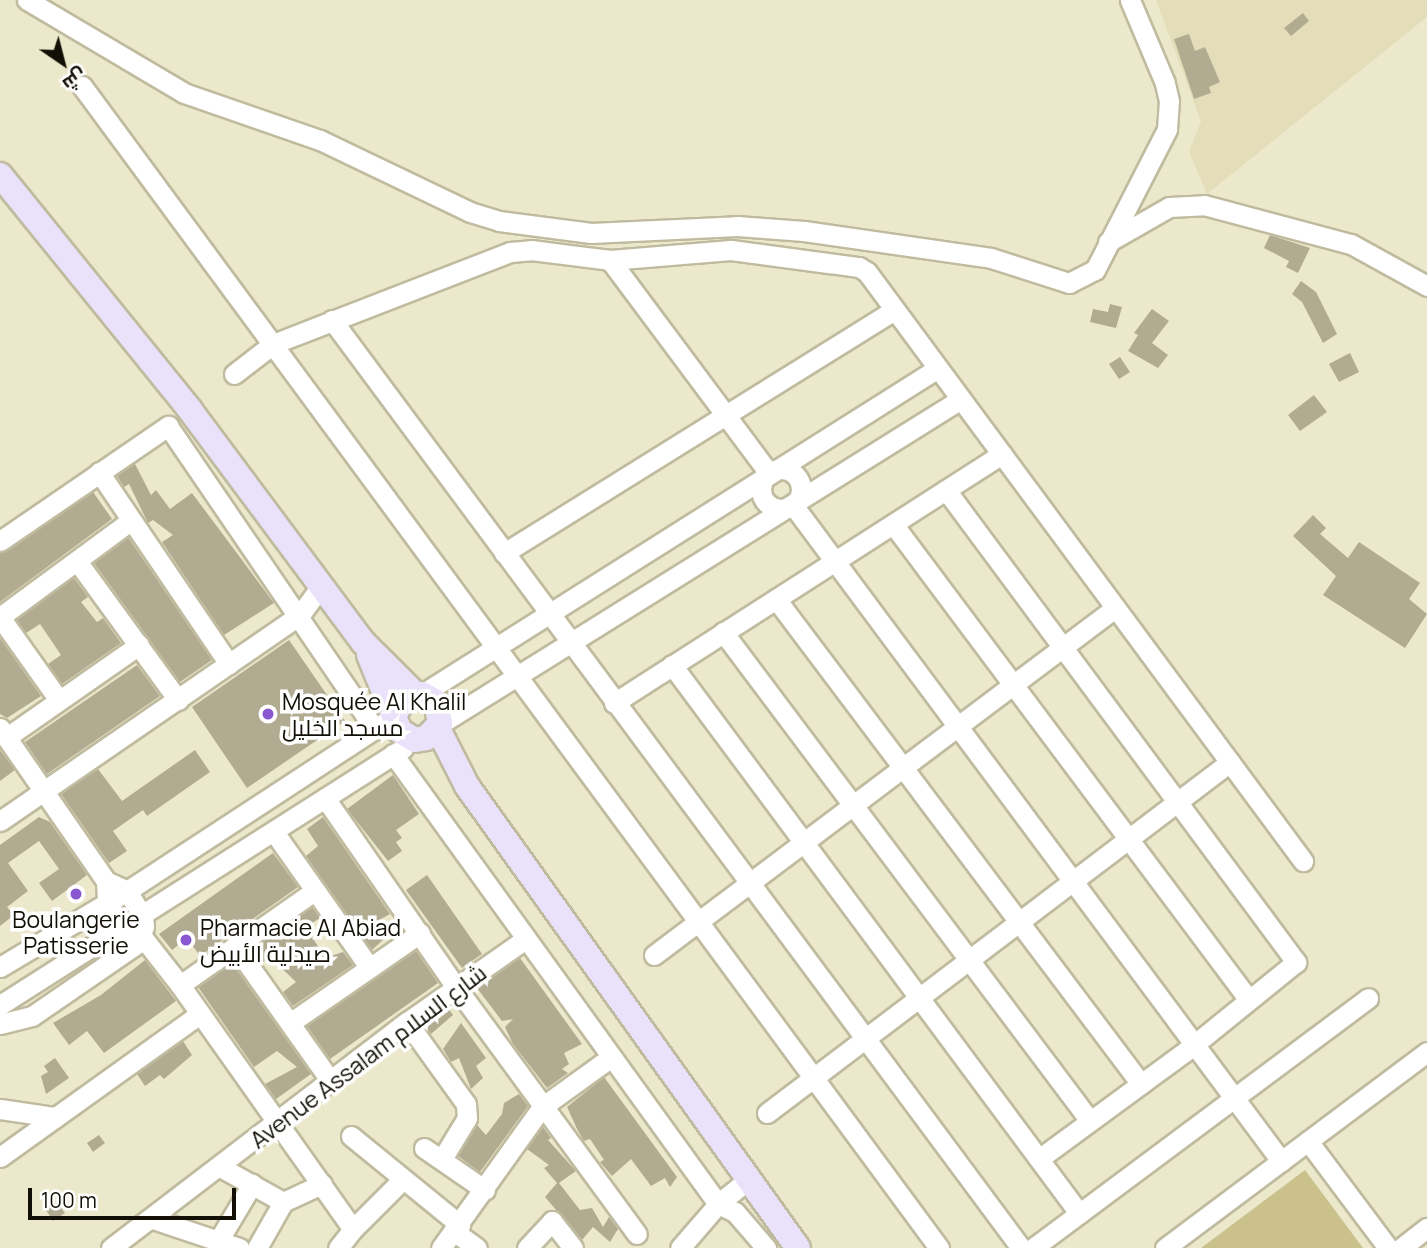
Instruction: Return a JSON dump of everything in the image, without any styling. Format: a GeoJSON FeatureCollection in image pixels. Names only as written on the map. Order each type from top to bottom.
{"type":"FeatureCollection","features":[{"type":"Feature","properties":{"kind":"main road"},"geometry":{"type":"LineString","coordinates":[[0,175],[190,410],[363,642],[419,694],[436,702],[428,733]]}},
{"type":"Feature","properties":{"kind":"main road"},"geometry":{"type":"LineString","coordinates":[[363,642],[389,719],[400,732],[428,733]]}},
{"type":"Feature","properties":{"kind":"main road"},"geometry":{"type":"LineString","coordinates":[[389,719],[402,701],[419,694]]}},
{"type":"Feature","properties":{"kind":"main road"},"geometry":{"type":"LineString","coordinates":[[428,733],[798,1248]]}},
{"type":"Feature","properties":{"kind":"street"},"geometry":{"type":"LineString","coordinates":[[27,0],[184,93],[320,140],[470,212],[512,224],[591,233],[772,228],[943,249],[992,258],[1069,283],[1095,270],[1160,145],[1170,115],[1158,62],[1130,0]]}},
{"type":"Feature","properties":{"kind":"street"},"geometry":{"type":"LineString","coordinates":[[82,86],[939,1248]]}},
{"type":"Feature","properties":{"kind":"street"},"geometry":{"type":"LineString","coordinates":[[1108,242],[1169,207],[1204,205],[1350,244],[1427,286]]}},
{"type":"Feature","properties":{"kind":"street"},"geometry":{"type":"LineString","coordinates":[[234,374],[273,344],[510,252],[531,250],[610,260],[730,250],[859,267],[895,310],[1303,861]]}},
{"type":"Feature","properties":{"kind":"street"},"geometry":{"type":"LineString","coordinates":[[610,260],[768,472]]}},
{"type":"Feature","properties":{"kind":"street"},"geometry":{"type":"LineString","coordinates":[[504,553],[895,310]]}},
{"type":"Feature","properties":{"kind":"street"},"geometry":{"type":"LineString","coordinates":[[332,320],[864,1041],[1021,1248]]}},
{"type":"Feature","properties":{"kind":"street"},"geometry":{"type":"LineString","coordinates":[[419,694],[768,472],[938,368]]}},
{"type":"Feature","properties":{"kind":"street"},"geometry":{"type":"LineString","coordinates":[[0,1005],[143,917],[393,754],[961,399]]}},
{"type":"Feature","properties":{"kind":"street"},"geometry":{"type":"LineString","coordinates":[[0,541],[190,410]]}},
{"type":"Feature","properties":{"kind":"street"},"geometry":{"type":"LineString","coordinates":[[0,967],[127,891],[389,719],[300,615],[169,426]]}},
{"type":"Feature","properties":{"kind":"street"},"geometry":{"type":"LineString","coordinates":[[614,703],[1002,454]]}},
{"type":"Feature","properties":{"kind":"street"},"geometry":{"type":"LineString","coordinates":[[780,468],[797,476],[802,489],[793,505],[779,509],[767,503],[761,484],[768,472],[780,468]]}},
{"type":"Feature","properties":{"kind":"street"},"geometry":{"type":"LineString","coordinates":[[99,472],[229,664]]}},
{"type":"Feature","properties":{"kind":"street"},"geometry":{"type":"LineString","coordinates":[[946,490],[1296,962],[1194,1045],[1039,1159]]}},
{"type":"Feature","properties":{"kind":"street"},"geometry":{"type":"LineString","coordinates":[[793,505],[1281,1161]]}},
{"type":"Feature","properties":{"kind":"street"},"geometry":{"type":"LineString","coordinates":[[59,700],[0,617],[130,521]]}},
{"type":"Feature","properties":{"kind":"street"},"geometry":{"type":"LineString","coordinates":[[893,524],[1249,1000]]}},
{"type":"Feature","properties":{"kind":"street"},"geometry":{"type":"LineString","coordinates":[[77,561],[178,700]]}},
{"type":"Feature","properties":{"kind":"street"},"geometry":{"type":"LineString","coordinates":[[0,821],[300,615],[321,586]]}},
{"type":"Feature","properties":{"kind":"street"},"geometry":{"type":"LineString","coordinates":[[776,599],[1141,1084]]}},
{"type":"Feature","properties":{"kind":"street"},"geometry":{"type":"LineString","coordinates":[[654,955],[959,729],[1115,608]]}},
{"type":"Feature","properties":{"kind":"street"},"geometry":{"type":"LineString","coordinates":[[723,632],[1090,1121]]}},
{"type":"Feature","properties":{"kind":"street"},"geometry":{"type":"LineString","coordinates":[[139,645],[59,700],[3,733],[106,881],[127,891],[143,917],[144,939]]}},
{"type":"Feature","properties":{"kind":"street"},"geometry":{"type":"LineString","coordinates":[[672,665],[1079,1213]]}},
{"type":"Feature","properties":{"kind":"street"},"geometry":{"type":"LineString","coordinates":[[393,754],[524,940],[718,1204],[735,1212],[759,1244]]}},
{"type":"Feature","properties":{"kind":"street"},"geometry":{"type":"LineString","coordinates":[[767,1113],[1230,762]]}},
{"type":"Feature","properties":{"kind":"street"},"geometry":{"type":"LineString","coordinates":[[325,798],[456,987],[637,1234]]}},
{"type":"Feature","properties":{"kind":"street"},"geometry":{"type":"LineString","coordinates":[[274,832],[370,968]]}},
{"type":"Feature","properties":{"kind":"street"},"geometry":{"type":"LineString","coordinates":[[106,881],[107,903],[124,928],[144,939],[180,985],[353,1229]]}},
{"type":"Feature","properties":{"kind":"street"},"geometry":{"type":"LineString","coordinates":[[180,985],[314,891]]}},
{"type":"Feature","properties":{"kind":"street"},"geometry":{"type":"LineString","coordinates":[[290,1023],[420,933]]}},
{"type":"Feature","properties":{"kind":"street"},"geometry":{"type":"LineString","coordinates":[[0,1024],[32,1016],[144,939]]}},
{"type":"Feature","properties":{"kind":"street","name":"Avenue Assalam شارع السلام"},"geometry":{"type":"LineString","coordinates":[[111,1248],[132,1241],[153,1219],[222,1168],[330,1080],[524,940]]}},
{"type":"Feature","properties":{"kind":"street"},"geometry":{"type":"LineString","coordinates":[[235,946],[330,1080]]}},
{"type":"Feature","properties":{"kind":"street"},"geometry":{"type":"LineString","coordinates":[[1033,1248],[1368,998]]}},
{"type":"Feature","properties":{"kind":"street"},"geometry":{"type":"LineString","coordinates":[[0,1157],[200,1014]]}},
{"type":"Feature","properties":{"kind":"street"},"geometry":{"type":"LineString","coordinates":[[407,1022],[466,1104],[467,1118],[442,1159]]}},
{"type":"Feature","properties":{"kind":"street"},"geometry":{"type":"LineString","coordinates":[[1165,1248],[1427,1052]]}},
{"type":"Feature","properties":{"kind":"street"},"geometry":{"type":"LineString","coordinates":[[442,1248],[542,1107],[610,1058]]}},
{"type":"Feature","properties":{"kind":"street"},"geometry":{"type":"LineString","coordinates":[[0,1109],[55,1117]]}},
{"type":"Feature","properties":{"kind":"street"},"geometry":{"type":"LineString","coordinates":[[351,1136],[458,1228],[477,1248]]}},
{"type":"Feature","properties":{"kind":"street"},"geometry":{"type":"LineString","coordinates":[[1308,1141],[1388,1248]]}},
{"type":"Feature","properties":{"kind":"street"},"geometry":{"type":"LineString","coordinates":[[424,1148],[485,1190]]}},
{"type":"Feature","properties":{"kind":"street"},"geometry":{"type":"LineString","coordinates":[[222,1168],[283,1202]]}},
{"type":"Feature","properties":{"kind":"street"},"geometry":{"type":"LineString","coordinates":[[680,1248],[718,1204],[749,1179]]}},
{"type":"Feature","properties":{"kind":"street"},"geometry":{"type":"LineString","coordinates":[[338,1248],[402,1180]]}},
{"type":"Feature","properties":{"kind":"street"},"geometry":{"type":"LineString","coordinates":[[220,1238],[252,1184]]}},
{"type":"Feature","properties":{"kind":"street"},"geometry":{"type":"LineString","coordinates":[[257,1248],[283,1202],[322,1184]]}},
{"type":"Feature","properties":{"kind":"street"},"geometry":{"type":"LineString","coordinates":[[153,1219],[220,1238],[239,1248]]}},
{"type":"Feature","properties":{"kind":"street"},"geometry":{"type":"LineString","coordinates":[[527,1248],[552,1221],[573,1248]]}},
{"type":"Feature","properties":{"kind":"street"},"geometry":{"type":"LineString","coordinates":[[1401,1248],[1427,1228]]}},
{"type":"Feature","properties":{"kind":"shaded area"},"geometry":{"type":"Polygon","coordinates":[[[1156,0],[1427,0],[1427,17],[1207,194],[1189,152],[1201,121],[1156,0]]]}},
{"type":"Feature","properties":{"kind":"shaded area"},"geometry":{"type":"Polygon","coordinates":[[[1305,1170],[1363,1248],[1201,1248],[1305,1170]]]}},
{"type":"Feature","properties":{"kind":"building"},"geometry":{"type":"Polygon","coordinates":[[[1303,13],[1309,21],[1291,36],[1284,28],[1303,13]]]}},
{"type":"Feature","properties":{"kind":"building"},"geometry":{"type":"Polygon","coordinates":[[[1189,34],[1195,51],[1205,47],[1220,82],[1209,87],[1211,93],[1194,99],[1174,39],[1189,34]]]}},
{"type":"Feature","properties":{"kind":"building"},"geometry":{"type":"Polygon","coordinates":[[[1270,235],[1310,248],[1298,273],[1286,267],[1289,261],[1264,248],[1270,235]]]}},
{"type":"Feature","properties":{"kind":"building"},"geometry":{"type":"Polygon","coordinates":[[[1301,281],[1316,292],[1337,334],[1323,343],[1302,302],[1292,294],[1301,281]]]}},
{"type":"Feature","properties":{"kind":"building"},"geometry":{"type":"Polygon","coordinates":[[[1110,304],[1122,307],[1116,328],[1090,322],[1093,309],[1108,312],[1110,304]]]}},
{"type":"Feature","properties":{"kind":"building"},"geometry":{"type":"Polygon","coordinates":[[[1152,309],[1169,321],[1152,343],[1168,355],[1158,368],[1128,351],[1138,335],[1134,333],[1152,309]]]}},
{"type":"Feature","properties":{"kind":"building"},"geometry":{"type":"Polygon","coordinates":[[[1350,353],[1359,372],[1339,382],[1329,364],[1350,353]]]}},
{"type":"Feature","properties":{"kind":"building"},"geometry":{"type":"Polygon","coordinates":[[[1120,357],[1130,372],[1119,379],[1109,364],[1120,357]]]}},
{"type":"Feature","properties":{"kind":"building"},"geometry":{"type":"Polygon","coordinates":[[[1314,395],[1327,412],[1300,431],[1288,415],[1314,395]]]}},
{"type":"Feature","properties":{"kind":"building"},"geometry":{"type":"Polygon","coordinates":[[[135,464],[151,495],[156,490],[170,509],[192,493],[274,603],[224,635],[162,542],[173,535],[153,520],[148,523],[129,484],[124,487],[117,476],[135,464]]]}},
{"type":"Feature","properties":{"kind":"building"},"geometry":{"type":"Polygon","coordinates":[[[93,492],[112,519],[0,602],[0,553],[93,492]]]}},
{"type":"Feature","properties":{"kind":"building"},"geometry":{"type":"Polygon","coordinates":[[[1313,515],[1326,528],[1320,534],[1348,558],[1359,542],[1420,583],[1409,599],[1427,614],[1405,648],[1323,595],[1336,576],[1293,536],[1313,515]]]}},
{"type":"Feature","properties":{"kind":"building"},"geometry":{"type":"Polygon","coordinates":[[[128,537],[212,660],[180,682],[94,563],[128,537]]]}},
{"type":"Feature","properties":{"kind":"building"},"geometry":{"type":"Polygon","coordinates":[[[74,578],[88,597],[81,602],[97,622],[103,618],[121,643],[62,684],[48,664],[61,655],[40,624],[26,633],[17,620],[74,578]]]}},
{"type":"Feature","properties":{"kind":"building"},"geometry":{"type":"Polygon","coordinates":[[[0,638],[41,696],[7,718],[0,714],[0,638]]]}},
{"type":"Feature","properties":{"kind":"building","name":"Mosquée Al Khalil مسجد الخليل"},"geometry":{"type":"Polygon","coordinates":[[[289,640],[345,721],[247,788],[192,707],[289,640]]]}},
{"type":"Feature","properties":{"kind":"building"},"geometry":{"type":"Polygon","coordinates":[[[137,665],[160,696],[47,774],[25,742],[137,665]]]}},
{"type":"Feature","properties":{"kind":"building"},"geometry":{"type":"Polygon","coordinates":[[[0,750],[15,770],[0,781],[0,750]]]}},
{"type":"Feature","properties":{"kind":"building"},"geometry":{"type":"Polygon","coordinates":[[[195,750],[210,772],[147,816],[143,810],[113,831],[127,851],[109,863],[61,794],[98,769],[122,801],[195,750]]]}},
{"type":"Feature","properties":{"kind":"building"},"geometry":{"type":"Polygon","coordinates":[[[393,775],[419,814],[396,830],[402,838],[396,842],[402,851],[388,861],[347,809],[393,775]]]}},
{"type":"Feature","properties":{"kind":"building"},"geometry":{"type":"Polygon","coordinates":[[[39,817],[50,822],[87,875],[52,901],[39,883],[59,869],[39,841],[8,863],[28,891],[7,907],[14,915],[0,926],[0,845],[39,817]]]}},
{"type":"Feature","properties":{"kind":"building"},"geometry":{"type":"Polygon","coordinates":[[[323,817],[390,914],[374,923],[384,939],[372,950],[306,856],[318,846],[307,829],[323,817]]]}},
{"type":"Feature","properties":{"kind":"building"},"geometry":{"type":"Polygon","coordinates":[[[273,853],[298,887],[200,956],[187,938],[172,950],[159,934],[273,853]]]}},
{"type":"Feature","properties":{"kind":"building"},"geometry":{"type":"Polygon","coordinates":[[[427,875],[482,954],[462,968],[406,890],[427,875]]]}},
{"type":"Feature","properties":{"kind":"building"},"geometry":{"type":"Polygon","coordinates":[[[312,907],[320,918],[306,927],[325,958],[343,952],[353,965],[293,1006],[283,992],[296,982],[270,957],[262,963],[252,949],[312,907]]]}},
{"type":"Feature","properties":{"kind":"building"},"geometry":{"type":"Polygon","coordinates":[[[416,951],[438,983],[330,1059],[307,1026],[416,951]]]}},
{"type":"Feature","properties":{"kind":"building"},"geometry":{"type":"Polygon","coordinates":[[[520,958],[582,1044],[564,1053],[569,1064],[562,1069],[568,1073],[547,1088],[513,1044],[505,1027],[513,1019],[502,1021],[477,988],[520,958]]]}},
{"type":"Feature","properties":{"kind":"building"},"geometry":{"type":"Polygon","coordinates":[[[145,960],[176,1001],[104,1053],[87,1031],[69,1045],[53,1023],[101,995],[145,960]]]}},
{"type":"Feature","properties":{"kind":"building"},"geometry":{"type":"Polygon","coordinates":[[[232,963],[311,1074],[276,1099],[265,1084],[297,1067],[277,1051],[254,1067],[198,987],[232,963]]]}},
{"type":"Feature","properties":{"kind":"building"},"geometry":{"type":"Polygon","coordinates":[[[448,1008],[453,1015],[431,1034],[424,1025],[448,1008]]]}},
{"type":"Feature","properties":{"kind":"building"},"geometry":{"type":"Polygon","coordinates":[[[461,1023],[486,1058],[476,1066],[483,1078],[471,1089],[459,1058],[451,1062],[443,1049],[461,1023]]]}},
{"type":"Feature","properties":{"kind":"building"},"geometry":{"type":"Polygon","coordinates":[[[183,1041],[192,1055],[164,1079],[160,1075],[145,1086],[137,1074],[183,1041]]]}},
{"type":"Feature","properties":{"kind":"building"},"geometry":{"type":"Polygon","coordinates":[[[55,1058],[69,1078],[46,1094],[41,1076],[48,1072],[44,1066],[55,1058]]]}},
{"type":"Feature","properties":{"kind":"building"},"geometry":{"type":"Polygon","coordinates":[[[604,1077],[677,1177],[670,1187],[665,1178],[651,1186],[631,1159],[612,1176],[600,1162],[604,1160],[590,1139],[584,1141],[567,1107],[604,1077]]]}},
{"type":"Feature","properties":{"kind":"building"},"geometry":{"type":"Polygon","coordinates":[[[519,1094],[528,1106],[480,1172],[458,1156],[477,1125],[486,1135],[502,1114],[504,1103],[519,1094]]]}},
{"type":"Feature","properties":{"kind":"building"},"geometry":{"type":"Polygon","coordinates":[[[543,1127],[551,1138],[548,1140],[576,1171],[559,1183],[580,1210],[592,1208],[603,1227],[609,1217],[618,1229],[610,1242],[593,1227],[582,1240],[545,1197],[557,1183],[544,1168],[549,1165],[527,1149],[543,1127]]]}},
{"type":"Feature","properties":{"kind":"building"},"geometry":{"type":"Polygon","coordinates":[[[99,1135],[105,1143],[93,1152],[87,1143],[99,1135]]]}},
{"type":"Feature","properties":{"kind":"building"},"geometry":{"type":"Polygon","coordinates":[[[57,1203],[65,1213],[53,1221],[46,1210],[57,1203]]]}},
{"type":"Feature","properties":{"kind":"place","name":"Mosquée Al Khalil مسجد الخليل"},"geometry":{"type":"Point","coordinates":[268,714]}},
{"type":"Feature","properties":{"kind":"place","name":"Boulangerie Patisserie"},"geometry":{"type":"Point","coordinates":[76,894]}},
{"type":"Feature","properties":{"kind":"place","name":"Pharmacie Al Abiad صيدلية الأبيض"},"geometry":{"type":"Point","coordinates":[186,940]}}]}
